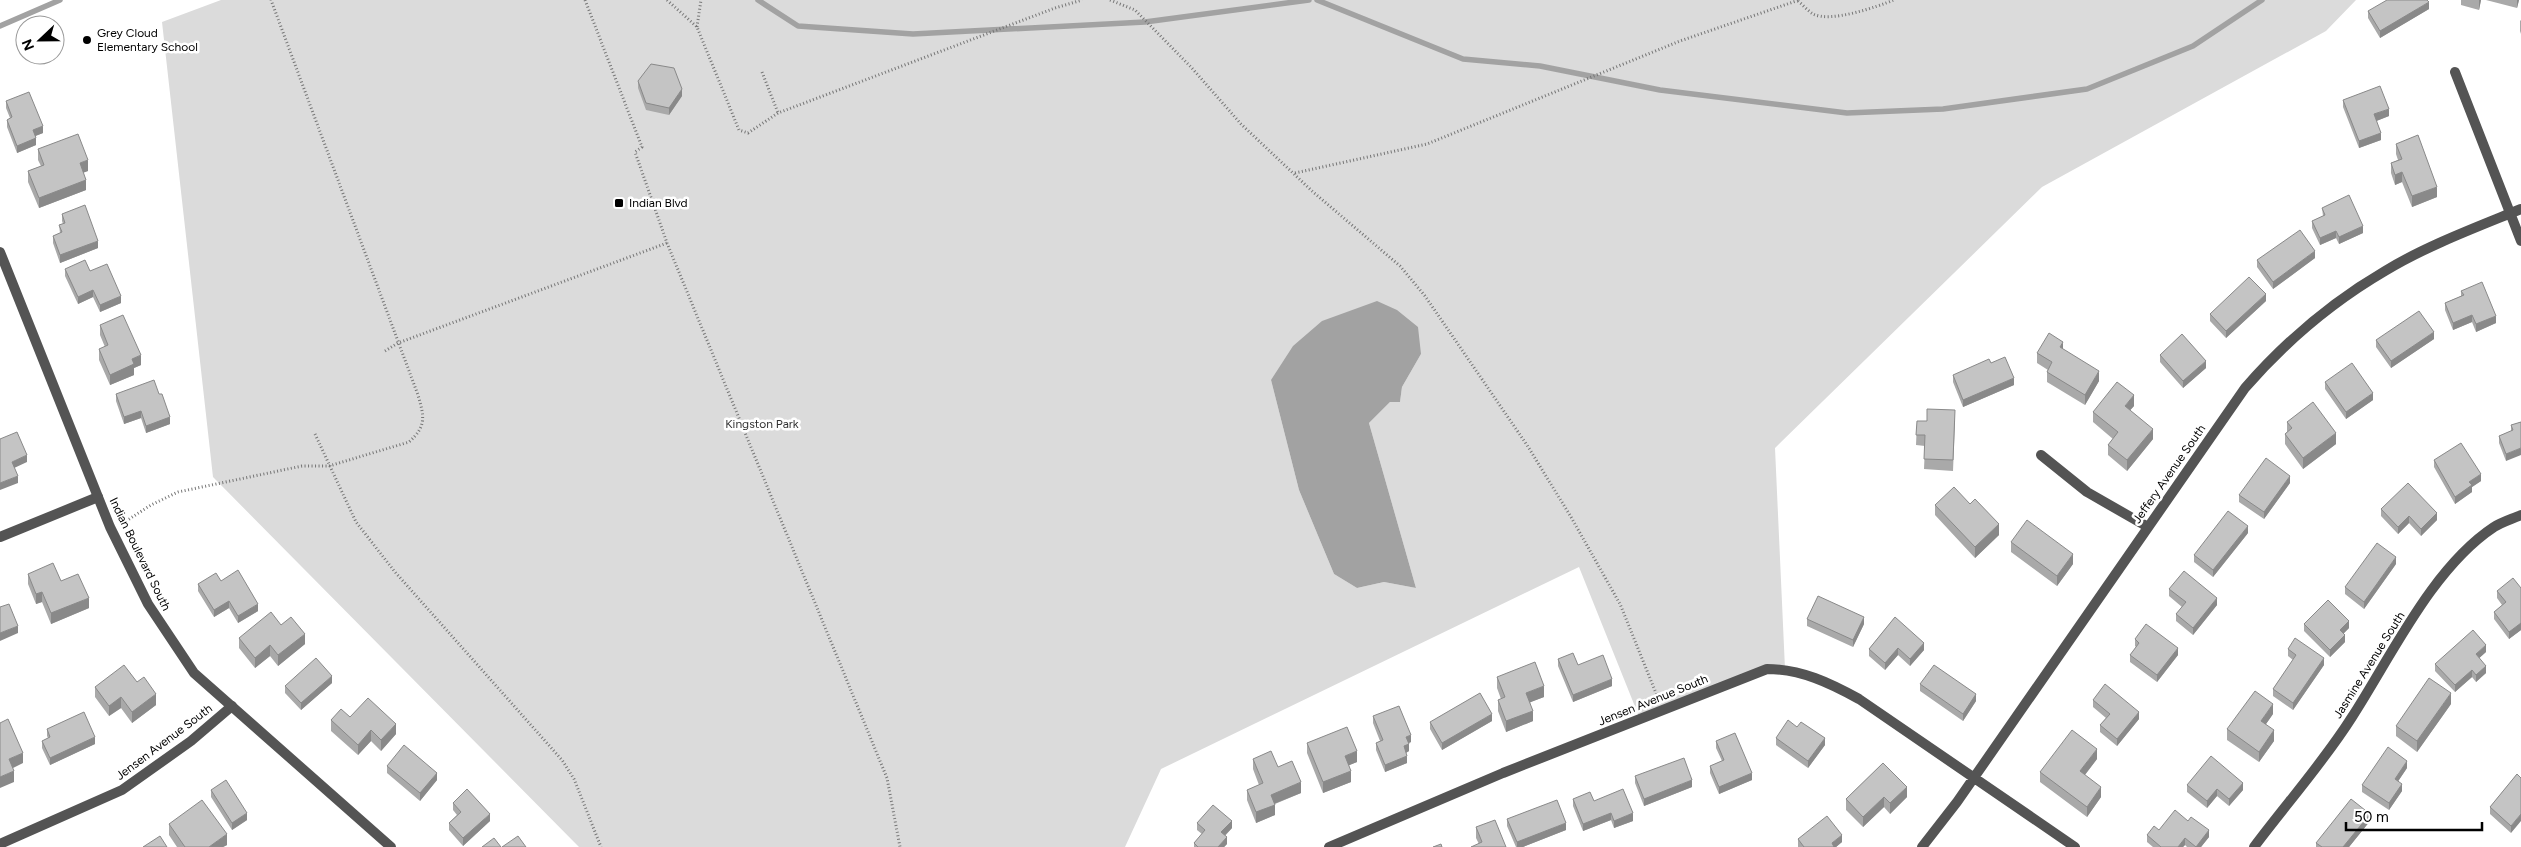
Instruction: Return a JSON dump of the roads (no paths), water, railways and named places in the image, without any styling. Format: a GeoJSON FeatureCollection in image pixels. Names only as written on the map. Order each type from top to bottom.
{"type":"FeatureCollection","features":[{"type":"Feature","properties":{"kind":"street"},"geometry":{"type":"LineString","coordinates":[[2454,72],[2521,241]]}},
{"type":"Feature","properties":{"kind":"street","name":"Jeffery Avenue South"},"geometry":{"type":"LineString","coordinates":[[1922,847],[1974,778],[2245,388],[2268,361],[2313,320],[2386,270],[2521,208]]}},
{"type":"Feature","properties":{"kind":"street","name":"Indian Boulevard South"},"geometry":{"type":"LineString","coordinates":[[0,252],[98,497],[148,604],[194,673],[391,847]]}},
{"type":"Feature","properties":{"kind":"street"},"geometry":{"type":"LineString","coordinates":[[2041,455],[2087,492],[2148,527]]}},
{"type":"Feature","properties":{"kind":"street"},"geometry":{"type":"LineString","coordinates":[[0,537],[98,497]]}},
{"type":"Feature","properties":{"kind":"street","name":"Jasmine Avenue South"},"geometry":{"type":"LineString","coordinates":[[2254,847],[2351,719],[2419,609],[2441,579],[2464,552],[2494,527],[2521,515]]}},
{"type":"Feature","properties":{"kind":"street","name":"Jensen Avenue South"},"geometry":{"type":"LineString","coordinates":[[1329,847],[1503,773],[1767,669],[1785,669],[1828,681],[1859,699],[2075,847]]}},
{"type":"Feature","properties":{"kind":"street","name":"Jensen Avenue South"},"geometry":{"type":"LineString","coordinates":[[0,844],[122,790],[192,741],[232,706]]}},
{"type":"Feature","properties":{"kind":"waterway"},"geometry":{"type":"LineString","coordinates":[[0,26],[60,0]]}},
{"type":"Feature","properties":{"kind":"waterway"},"geometry":{"type":"LineString","coordinates":[[758,0],[798,26],[913,34],[1145,22],[1309,0]]}},
{"type":"Feature","properties":{"kind":"waterway"},"geometry":{"type":"LineString","coordinates":[[1317,0],[1463,59],[1540,66],[1660,90],[1847,113],[1943,109],[2087,89],[2193,46],[2262,0]]}},
{"type":"Feature","properties":{"kind":"place","name":"Grey Cloud Elementary School"},"geometry":{"type":"Point","coordinates":[87,40]}},
{"type":"Feature","properties":{"kind":"place","name":"Indian Blvd"},"geometry":{"type":"Point","coordinates":[619,203]}},
{"type":"Feature","properties":{"kind":"park label","name":"Kingston Park"},"geometry":{"type":"Point","coordinates":[762,424]}}]}
